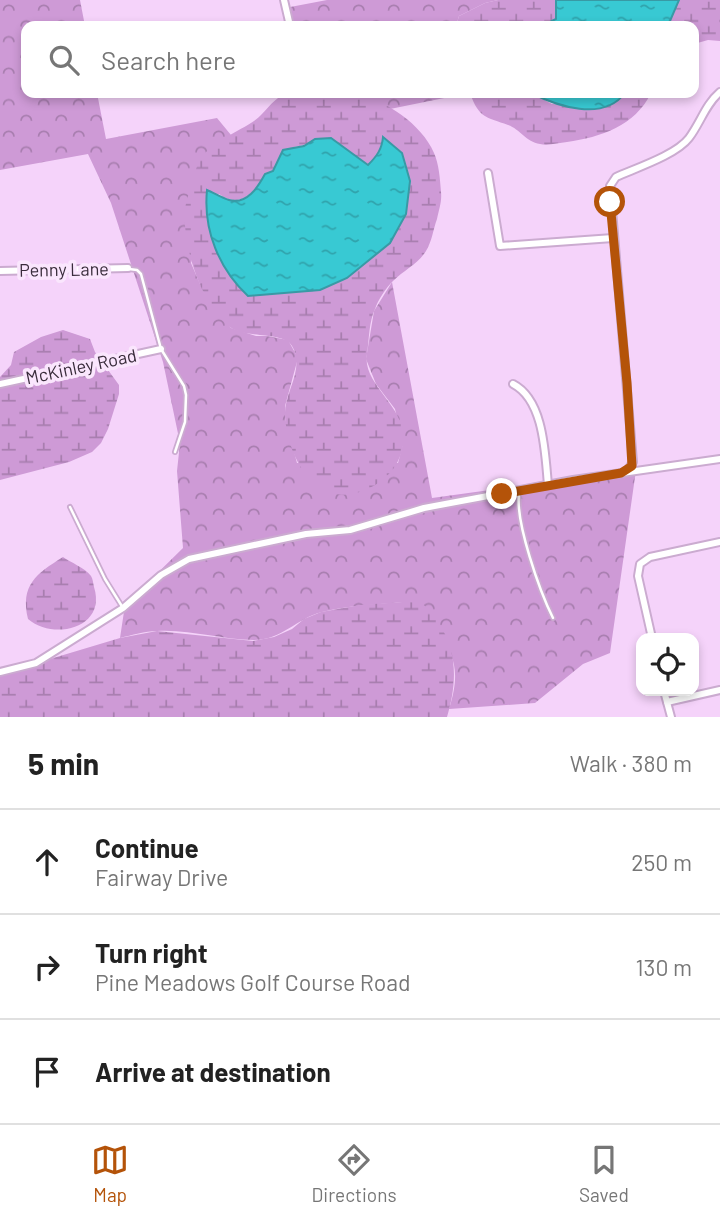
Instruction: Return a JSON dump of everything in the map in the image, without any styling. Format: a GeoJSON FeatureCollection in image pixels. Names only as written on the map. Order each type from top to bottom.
{"type":"FeatureCollection","features":[{"type":"Feature","properties":{"kind":"street"},"geometry":{"type":"LineString","coordinates":[[284,0],[289,21]]}},
{"type":"Feature","properties":{"kind":"street"},"geometry":{"type":"LineString","coordinates":[[627,471],[633,462],[610,202],[611,183],[616,177],[674,150],[687,141],[707,105],[720,92]]}},
{"type":"Feature","properties":{"kind":"street"},"geometry":{"type":"LineString","coordinates":[[488,173],[500,246],[613,238]]}},
{"type":"Feature","properties":{"kind":"street","name":"Penny Lane"},"geometry":{"type":"LineString","coordinates":[[0,271],[128,268]]}},
{"type":"Feature","properties":{"kind":"street","name":"McKinley Road"},"geometry":{"type":"LineString","coordinates":[[0,384],[161,349]]}},
{"type":"Feature","properties":{"kind":"street"},"geometry":{"type":"LineString","coordinates":[[513,384],[524,390],[535,412],[548,485]]}},
{"type":"Feature","properties":{"kind":"street"},"geometry":{"type":"LineString","coordinates":[[0,672],[37,663],[123,608],[161,575],[189,559],[306,534],[350,530],[424,508],[627,471],[720,459]]}},
{"type":"Feature","properties":{"kind":"street"},"geometry":{"type":"LineString","coordinates":[[651,633],[638,576],[640,564],[650,557],[720,542]]}},
{"type":"Feature","properties":{"kind":"street"},"geometry":{"type":"LineString","coordinates":[[667,702],[720,690]]}},
{"type":"Feature","properties":{"kind":"street"},"geometry":{"type":"LineString","coordinates":[[665,696],[670,717]]}},
{"type":"Feature","properties":{"kind":"lane"},"geometry":{"type":"LineString","coordinates":[[128,268],[137,270],[144,281],[161,349],[184,386],[185,422],[175,452]]}},
{"type":"Feature","properties":{"kind":"lane"},"geometry":{"type":"LineString","coordinates":[[520,490],[519,512],[553,618]]}},
{"type":"Feature","properties":{"kind":"lane"},"geometry":{"type":"LineString","coordinates":[[70,507],[105,579],[123,608]]}},
{"type":"Feature","properties":{"kind":"green space"},"geometry":{"type":"Polygon","coordinates":[[[0,0],[80,0],[84,21],[21,21],[21,98],[98,98],[106,139],[217,118],[231,135],[225,140],[191,263],[203,291],[231,328],[256,336],[288,340],[298,358],[285,406],[285,418],[297,463],[398,463],[403,444],[395,409],[376,384],[366,359],[374,311],[392,282],[432,498],[636,470],[610,653],[583,664],[535,703],[449,709],[455,673],[447,647],[402,602],[322,612],[264,639],[242,640],[169,631],[120,638],[125,605],[183,548],[177,471],[180,443],[163,362],[111,203],[88,154],[0,170],[0,0]]]}},
{"type":"Feature","properties":{"kind":"green space"},"geometry":{"type":"Polygon","coordinates":[[[327,0],[498,0],[485,3],[459,16],[458,21],[287,21],[285,8],[327,0]]]}},
{"type":"Feature","properties":{"kind":"green space"},"geometry":{"type":"Polygon","coordinates":[[[498,0],[556,0],[556,20],[458,21],[459,16],[485,3],[498,0]]]}},
{"type":"Feature","properties":{"kind":"green space"},"geometry":{"type":"Polygon","coordinates":[[[679,0],[720,0],[720,41],[699,43],[699,21],[670,21],[679,0]]]}},
{"type":"Feature","properties":{"kind":"green space"},"geometry":{"type":"Polygon","coordinates":[[[279,98],[371,98],[390,107],[421,132],[434,153],[439,172],[441,202],[428,247],[423,256],[397,277],[385,291],[373,314],[370,331],[368,367],[397,415],[403,444],[398,461],[384,478],[370,488],[348,495],[332,493],[319,487],[308,477],[292,449],[287,433],[285,408],[297,363],[292,346],[281,338],[245,333],[230,327],[210,304],[190,256],[185,224],[186,206],[201,159],[214,145],[254,121],[279,98]],[[330,138],[294,147],[273,171],[265,174],[257,187],[246,197],[234,200],[219,194],[205,205],[390,243],[383,138],[378,153],[368,165],[330,138]]]}},
{"type":"Feature","properties":{"kind":"green space"},"geometry":{"type":"Polygon","coordinates":[[[365,98],[444,98],[390,109],[365,98]]]}},
{"type":"Feature","properties":{"kind":"green space"},"geometry":{"type":"Polygon","coordinates":[[[472,98],[541,98],[552,104],[612,98],[648,98],[636,114],[616,128],[592,137],[546,145],[535,143],[512,127],[484,116],[472,98]]]}},
{"type":"Feature","properties":{"kind":"green space"},"geometry":{"type":"Polygon","coordinates":[[[63,330],[90,339],[95,352],[119,385],[119,394],[108,429],[101,443],[92,452],[69,462],[0,480],[0,377],[11,365],[14,352],[41,337],[63,330]]]}},
{"type":"Feature","properties":{"kind":"green space"},"geometry":{"type":"Polygon","coordinates":[[[63,557],[91,576],[96,601],[93,612],[86,621],[76,627],[51,629],[39,626],[28,619],[28,589],[38,575],[63,557]]]}},
{"type":"Feature","properties":{"kind":"green space"},"geometry":{"type":"Polygon","coordinates":[[[419,603],[428,608],[445,633],[454,668],[453,692],[447,717],[0,717],[0,674],[120,638],[157,631],[253,641],[274,637],[321,612],[360,605],[419,603]]]}},
{"type":"Feature","properties":{"kind":"water"},"geometry":{"type":"Polygon","coordinates":[[[556,0],[679,0],[670,21],[552,21],[556,19],[556,0]]]}},
{"type":"Feature","properties":{"kind":"water"},"geometry":{"type":"Polygon","coordinates":[[[542,98],[620,98],[605,107],[592,109],[554,103],[542,98]]]}},
{"type":"Feature","properties":{"kind":"water"},"geometry":{"type":"Polygon","coordinates":[[[383,137],[402,153],[410,181],[406,214],[390,243],[347,278],[320,290],[248,296],[229,274],[215,248],[208,220],[207,190],[229,200],[241,200],[255,189],[265,174],[273,171],[283,150],[304,146],[315,139],[331,138],[368,165],[382,145],[383,137]]]}},
{"type":"Feature","properties":{"kind":"route"},"geometry":{"type":"LineString","coordinates":[[502,494],[621,473],[632,466],[610,202]]}}]}
